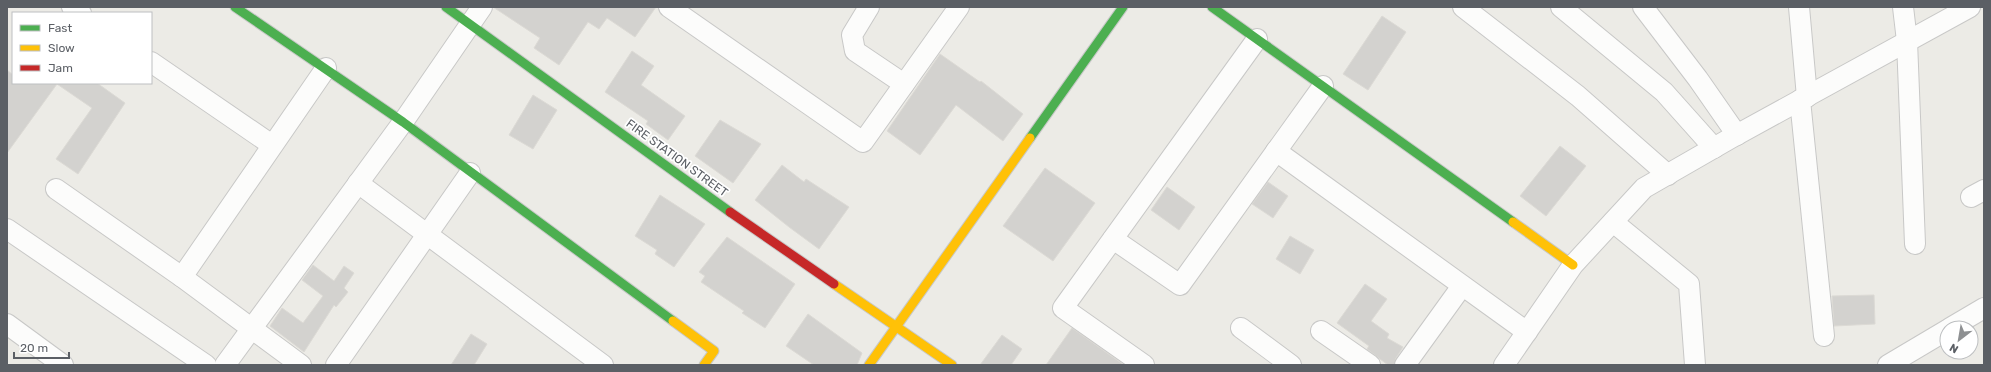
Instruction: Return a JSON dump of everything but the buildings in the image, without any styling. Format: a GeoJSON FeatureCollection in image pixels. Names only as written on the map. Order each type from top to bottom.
{"type":"FeatureCollection","features":[{"type":"Feature","properties":{"kind":"street"},"geometry":{"type":"LineString","coordinates":[[235,7],[403,122],[470,173],[714,351],[704,365]]}},
{"type":"Feature","properties":{"kind":"street","name":"FIRE STATION STREET"},"geometry":{"type":"LineString","coordinates":[[446,7],[719,203],[952,365]]}},
{"type":"Feature","properties":{"kind":"street"},"geometry":{"type":"LineString","coordinates":[[225,365],[403,122],[482,7]]}},
{"type":"Feature","properties":{"kind":"street"},"geometry":{"type":"LineString","coordinates":[[669,7],[863,142],[959,7]]}},
{"type":"Feature","properties":{"kind":"street"},"geometry":{"type":"LineString","coordinates":[[869,7],[852,35],[855,51],[904,84]]}},
{"type":"Feature","properties":{"kind":"street"},"geometry":{"type":"LineString","coordinates":[[869,365],[1123,7]]}},
{"type":"Feature","properties":{"kind":"street"},"geometry":{"type":"LineString","coordinates":[[1212,7],[1573,265]]}},
{"type":"Feature","properties":{"kind":"street"},"geometry":{"type":"LineString","coordinates":[[1462,7],[1578,96],[1668,175]]}},
{"type":"Feature","properties":{"kind":"street"},"geometry":{"type":"LineString","coordinates":[[1561,7],[1664,92],[1714,148]]}},
{"type":"Feature","properties":{"kind":"street"},"geometry":{"type":"LineString","coordinates":[[1643,7],[1698,79],[1737,135]]}},
{"type":"Feature","properties":{"kind":"street"},"geometry":{"type":"LineString","coordinates":[[1799,7],[1804,98],[1824,336]]}},
{"type":"Feature","properties":{"kind":"street"},"geometry":{"type":"LineString","coordinates":[[1903,7],[1907,42],[1915,244]]}},
{"type":"Feature","properties":{"kind":"street"},"geometry":{"type":"LineString","coordinates":[[1504,365],[1573,265],[1644,188],[1970,7]]}},
{"type":"Feature","properties":{"kind":"street"},"geometry":{"type":"LineString","coordinates":[[1144,365],[1063,308],[1257,39]]}},
{"type":"Feature","properties":{"kind":"street"},"geometry":{"type":"LineString","coordinates":[[152,63],[272,145]]}},
{"type":"Feature","properties":{"kind":"street"},"geometry":{"type":"LineString","coordinates":[[182,277],[326,68]]}},
{"type":"Feature","properties":{"kind":"street"},"geometry":{"type":"LineString","coordinates":[[1113,239],[1180,285],[1323,86]]}},
{"type":"Feature","properties":{"kind":"street"},"geometry":{"type":"LineString","coordinates":[[1276,151],[1527,332]]}},
{"type":"Feature","properties":{"kind":"street"},"geometry":{"type":"LineString","coordinates":[[336,365],[470,173]]}},
{"type":"Feature","properties":{"kind":"street"},"geometry":{"type":"LineString","coordinates":[[358,183],[603,365]]}},
{"type":"Feature","properties":{"kind":"street"},"geometry":{"type":"LineString","coordinates":[[56,188],[182,277],[301,365]]}},
{"type":"Feature","properties":{"kind":"street"},"geometry":{"type":"LineString","coordinates":[[1613,222],[1688,284],[1695,365]]}},
{"type":"Feature","properties":{"kind":"street"},"geometry":{"type":"LineString","coordinates":[[7,229],[206,365]]}},
{"type":"Feature","properties":{"kind":"street"},"geometry":{"type":"LineString","coordinates":[[1405,365],[1462,286]]}},
{"type":"Feature","properties":{"kind":"street"},"geometry":{"type":"LineString","coordinates":[[1964,320],[1984,308]]}},
{"type":"Feature","properties":{"kind":"street"},"geometry":{"type":"LineString","coordinates":[[7,324],[63,365]]}},
{"type":"Feature","properties":{"kind":"street"},"geometry":{"type":"LineString","coordinates":[[1241,328],[1291,365]]}},
{"type":"Feature","properties":{"kind":"street"},"geometry":{"type":"LineString","coordinates":[[1321,332],[1370,365]]}},
{"type":"Feature","properties":{"kind":"street"},"geometry":{"type":"LineString","coordinates":[[1888,365],[1911,359],[1939,336]]}},
{"type":"Feature","properties":{"kind":"traffic: fast"},"geometry":{"type":"LineString","coordinates":[[235,7],[403,122],[673,321]]}},
{"type":"Feature","properties":{"kind":"traffic: fast"},"geometry":{"type":"LineString","coordinates":[[446,7],[730,212]]}},
{"type":"Feature","properties":{"kind":"traffic: fast"},"geometry":{"type":"LineString","coordinates":[[1030,138],[1123,7]]}},
{"type":"Feature","properties":{"kind":"traffic: fast"},"geometry":{"type":"LineString","coordinates":[[1212,7],[1513,222]]}},
{"type":"Feature","properties":{"kind":"traffic: slow"},"geometry":{"type":"LineString","coordinates":[[869,365],[1030,138]]}},
{"type":"Feature","properties":{"kind":"traffic: slow"},"geometry":{"type":"LineString","coordinates":[[1513,222],[1573,265]]}},
{"type":"Feature","properties":{"kind":"traffic: slow"},"geometry":{"type":"LineString","coordinates":[[834,284],[952,365]]}},
{"type":"Feature","properties":{"kind":"traffic: slow"},"geometry":{"type":"LineString","coordinates":[[673,321],[714,351],[704,365]]}},
{"type":"Feature","properties":{"kind":"traffic: jam"},"geometry":{"type":"LineString","coordinates":[[730,212],[834,284]]}}]}
